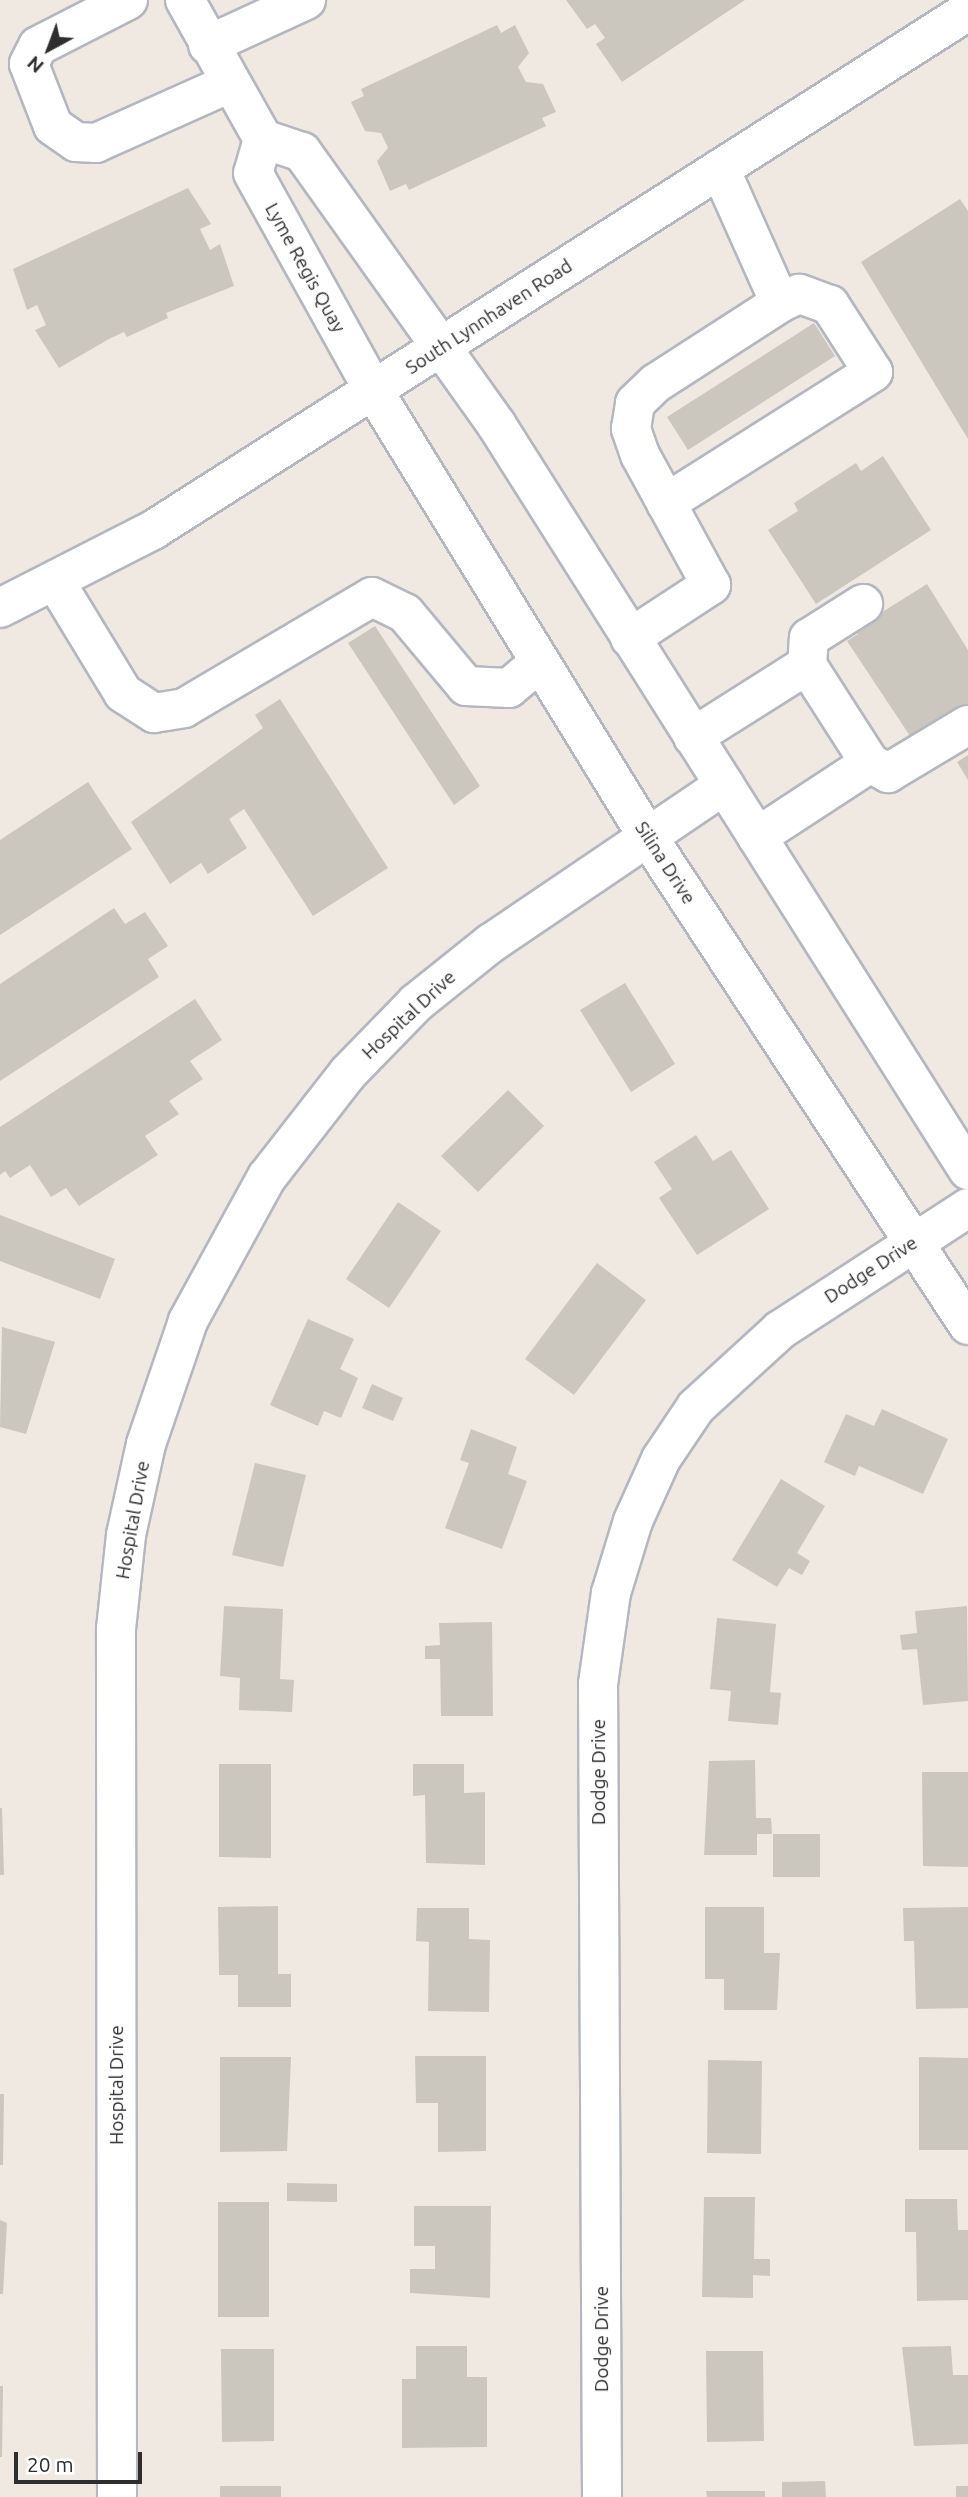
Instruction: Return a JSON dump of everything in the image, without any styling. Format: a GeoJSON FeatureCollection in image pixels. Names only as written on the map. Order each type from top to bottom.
{"type":"FeatureCollection","features":[{"type":"Feature","properties":{"kind":"street"},"geometry":{"type":"LineString","coordinates":[[128,0],[38,46],[29,64],[53,126],[76,142],[96,143],[230,83]]}},
{"type":"Feature","properties":{"kind":"street"},"geometry":{"type":"LineString","coordinates":[[185,0],[263,139],[302,152],[441,346],[968,1170]]}},
{"type":"Feature","properties":{"kind":"street"},"geometry":{"type":"LineString","coordinates":[[208,45],[306,0]]}},
{"type":"Feature","properties":{"kind":"street","name":"South Lynnhaven Road"},"geometry":{"type":"LineString","coordinates":[[0,608],[153,530],[375,393],[441,346],[968,12]]}},
{"type":"Feature","properties":{"kind":"street","name":"Lyme Regis Quay"},"geometry":{"type":"LineString","coordinates":[[263,139],[253,173],[375,393]]}},
{"type":"Feature","properties":{"kind":"street"},"geometry":{"type":"LineString","coordinates":[[720,169],[780,303]]}},
{"type":"Feature","properties":{"kind":"street"},"geometry":{"type":"LineString","coordinates":[[630,638],[711,585],[666,503],[631,429],[635,404],[656,383],[780,303],[799,294],[830,305],[873,372],[666,503]]}},
{"type":"Feature","properties":{"kind":"street","name":"Silina Drive"},"geometry":{"type":"LineString","coordinates":[[375,393],[538,664],[646,834],[910,1244],[968,1325]]}},
{"type":"Feature","properties":{"kind":"street"},"geometry":{"type":"LineString","coordinates":[[55,582],[123,693],[154,713],[184,708],[372,597],[405,613],[466,686],[509,688],[538,664]]}},
{"type":"Feature","properties":{"kind":"street"},"geometry":{"type":"LineString","coordinates":[[863,604],[809,638],[807,665],[870,763],[888,773],[968,725]]}},
{"type":"Feature","properties":{"kind":"street"},"geometry":{"type":"LineString","coordinates":[[693,737],[807,665]]}},
{"type":"Feature","properties":{"kind":"street"},"geometry":{"type":"LineString","coordinates":[[757,837],[870,763]]}},
{"type":"Feature","properties":{"kind":"street","name":"Hospital Drive"},"geometry":{"type":"LineString","coordinates":[[117,2497],[116,1629],[126,1535],[146,1444],[188,1321],[228,1239],[348,1073],[469,960],[646,834],[724,785]]}},
{"type":"Feature","properties":{"kind":"street","name":"Dodge Drive"},"geometry":{"type":"LineString","coordinates":[[602,2497],[598,1684],[611,1593],[638,1509],[696,1407],[760,1346],[968,1208]]}},
{"type":"Feature","properties":{"kind":"building"},"geometry":{"type":"Polygon","coordinates":[[[566,0],[745,0],[622,82],[596,44],[605,38],[595,24],[587,29],[566,0]]]}},
{"type":"Feature","properties":{"kind":"building"},"geometry":{"type":"Polygon","coordinates":[[[497,25],[501,33],[515,25],[529,53],[518,67],[526,82],[543,84],[556,112],[542,118],[546,126],[409,190],[406,184],[390,191],[377,161],[388,148],[381,133],[365,131],[351,102],[364,96],[361,89],[497,25]]]}},
{"type":"Feature","properties":{"kind":"building"},"geometry":{"type":"Polygon","coordinates":[[[188,188],[211,224],[200,229],[210,250],[220,244],[234,286],[166,313],[168,318],[127,337],[124,332],[109,339],[59,368],[35,330],[46,325],[37,305],[27,310],[13,269],[188,188]]]}},
{"type":"Feature","properties":{"kind":"building"},"geometry":{"type":"Polygon","coordinates":[[[960,199],[968,211],[968,439],[861,262],[960,199]]]}},
{"type":"Feature","properties":{"kind":"building"},"geometry":{"type":"Polygon","coordinates":[[[814,323],[835,356],[688,450],[667,417],[814,323]]]}},
{"type":"Feature","properties":{"kind":"building"},"geometry":{"type":"Polygon","coordinates":[[[883,456],[931,530],[816,604],[768,530],[798,511],[794,503],[856,463],[861,471],[883,456]]]}},
{"type":"Feature","properties":{"kind":"building"},"geometry":{"type":"Polygon","coordinates":[[[927,584],[968,650],[968,704],[910,736],[847,641],[858,634],[855,629],[927,584]]]}},
{"type":"Feature","properties":{"kind":"building"},"geometry":{"type":"Polygon","coordinates":[[[375,626],[480,786],[454,805],[348,643],[375,626]]]}},
{"type":"Feature","properties":{"kind":"building"},"geometry":{"type":"Polygon","coordinates":[[[280,699],[388,868],[313,916],[244,809],[229,819],[247,848],[208,874],[201,863],[170,884],[131,822],[263,728],[255,715],[280,699]]]}},
{"type":"Feature","properties":{"kind":"building"},"geometry":{"type":"Polygon","coordinates":[[[968,755],[968,780],[957,762],[968,755]]]}},
{"type":"Feature","properties":{"kind":"building"},"geometry":{"type":"Polygon","coordinates":[[[88,782],[132,849],[0,935],[0,840],[88,782]]]}},
{"type":"Feature","properties":{"kind":"building"},"geometry":{"type":"Polygon","coordinates":[[[114,908],[125,924],[145,912],[168,946],[148,959],[159,977],[0,1081],[0,984],[114,908]]]}},
{"type":"Feature","properties":{"kind":"building"},"geometry":{"type":"Polygon","coordinates":[[[625,983],[675,1064],[631,1092],[580,1010],[625,983]]]}},
{"type":"Feature","properties":{"kind":"building"},"geometry":{"type":"Polygon","coordinates":[[[195,999],[222,1040],[190,1061],[203,1079],[169,1101],[179,1114],[145,1136],[158,1155],[79,1206],[66,1188],[51,1197],[30,1165],[10,1178],[5,1171],[0,1175],[0,1127],[195,999]]]}},
{"type":"Feature","properties":{"kind":"building"},"geometry":{"type":"Polygon","coordinates":[[[508,1090],[544,1126],[478,1192],[441,1156],[508,1090]]]}},
{"type":"Feature","properties":{"kind":"building"},"geometry":{"type":"Polygon","coordinates":[[[696,1135],[713,1161],[731,1150],[769,1209],[697,1255],[659,1198],[672,1189],[654,1162],[696,1135]]]}},
{"type":"Feature","properties":{"kind":"building"},"geometry":{"type":"Polygon","coordinates":[[[398,1202],[441,1231],[389,1308],[346,1279],[398,1202]]]}},
{"type":"Feature","properties":{"kind":"building"},"geometry":{"type":"Polygon","coordinates":[[[0,1215],[115,1259],[100,1299],[0,1261],[0,1215]]]}},
{"type":"Feature","properties":{"kind":"building"},"geometry":{"type":"Polygon","coordinates":[[[597,1263],[646,1300],[574,1395],[525,1359],[597,1263]]]}},
{"type":"Feature","properties":{"kind":"building"},"geometry":{"type":"Polygon","coordinates":[[[308,1319],[354,1339],[340,1369],[358,1378],[341,1418],[324,1411],[318,1426],[270,1405],[308,1319]]]}},
{"type":"Feature","properties":{"kind":"building"},"geometry":{"type":"Polygon","coordinates":[[[2,1327],[55,1342],[26,1434],[0,1427],[2,1327]]]}},
{"type":"Feature","properties":{"kind":"building"},"geometry":{"type":"Polygon","coordinates":[[[372,1384],[403,1398],[393,1421],[362,1408],[372,1384]]]}},
{"type":"Feature","properties":{"kind":"building"},"geometry":{"type":"Polygon","coordinates":[[[882,1409],[948,1439],[923,1494],[859,1466],[855,1476],[824,1462],[846,1414],[874,1426],[882,1409]]]}},
{"type":"Feature","properties":{"kind":"building"},"geometry":{"type":"Polygon","coordinates":[[[471,1429],[517,1447],[508,1474],[527,1481],[502,1549],[445,1528],[469,1463],[460,1460],[471,1429]]]}},
{"type":"Feature","properties":{"kind":"building"},"geometry":{"type":"Polygon","coordinates":[[[255,1463],[306,1475],[283,1567],[232,1555],[255,1463]]]}},
{"type":"Feature","properties":{"kind":"building"},"geometry":{"type":"Polygon","coordinates":[[[781,1479],[825,1506],[797,1553],[810,1561],[802,1575],[789,1568],[777,1587],[732,1560],[781,1479]]]}},
{"type":"Feature","properties":{"kind":"building"},"geometry":{"type":"Polygon","coordinates":[[[224,1606],[283,1609],[280,1679],[294,1680],[292,1712],[239,1710],[240,1678],[220,1676],[224,1606]]]}},
{"type":"Feature","properties":{"kind":"building"},"geometry":{"type":"Polygon","coordinates":[[[967,1606],[968,1701],[923,1705],[917,1649],[902,1650],[900,1635],[917,1633],[915,1611],[967,1606]]]}},
{"type":"Feature","properties":{"kind":"building"},"geometry":{"type":"Polygon","coordinates":[[[717,1618],[776,1624],[770,1692],[781,1693],[778,1725],[728,1721],[731,1691],[710,1689],[717,1618]]]}},
{"type":"Feature","properties":{"kind":"building"},"geometry":{"type":"Polygon","coordinates":[[[492,1622],[493,1716],[441,1716],[440,1659],[425,1659],[425,1646],[440,1645],[439,1623],[492,1622]]]}},
{"type":"Feature","properties":{"kind":"building"},"geometry":{"type":"Polygon","coordinates":[[[755,1760],[756,1818],[771,1818],[772,1834],[757,1834],[757,1855],[704,1855],[709,1761],[755,1760]]]}},
{"type":"Feature","properties":{"kind":"building"},"geometry":{"type":"Polygon","coordinates":[[[219,1764],[271,1764],[271,1858],[219,1857],[219,1764]]]}},
{"type":"Feature","properties":{"kind":"building"},"geometry":{"type":"Polygon","coordinates":[[[413,1764],[464,1764],[464,1793],[485,1792],[485,1865],[426,1863],[425,1795],[413,1796],[413,1764]]]}},
{"type":"Feature","properties":{"kind":"building"},"geometry":{"type":"Polygon","coordinates":[[[922,1772],[968,1772],[968,1867],[923,1866],[922,1772]]]}},
{"type":"Feature","properties":{"kind":"building"},"geometry":{"type":"Polygon","coordinates":[[[2,1808],[4,1875],[0,1875],[2,1808]]]}},
{"type":"Feature","properties":{"kind":"building"},"geometry":{"type":"Polygon","coordinates":[[[773,1834],[820,1834],[820,1877],[773,1877],[773,1834]]]}},
{"type":"Feature","properties":{"kind":"building"},"geometry":{"type":"Polygon","coordinates":[[[278,1906],[278,1974],[291,1974],[291,2007],[238,2007],[238,1975],[219,1975],[218,1907],[278,1906]]]}},
{"type":"Feature","properties":{"kind":"building"},"geometry":{"type":"Polygon","coordinates":[[[705,1907],[764,1907],[764,1953],[780,1953],[777,2010],[724,2010],[724,1979],[705,1979],[705,1907]]]}},
{"type":"Feature","properties":{"kind":"building"},"geometry":{"type":"Polygon","coordinates":[[[968,1907],[968,2008],[916,2009],[914,1941],[904,1941],[903,1908],[968,1907]]]}},
{"type":"Feature","properties":{"kind":"building"},"geometry":{"type":"Polygon","coordinates":[[[417,1908],[469,1908],[469,1939],[490,1940],[489,2012],[428,2011],[429,1942],[416,1941],[417,1908]]]}},
{"type":"Feature","properties":{"kind":"building"},"geometry":{"type":"Polygon","coordinates":[[[415,2056],[486,2056],[486,2151],[438,2152],[438,2103],[416,2103],[415,2056]]]}},
{"type":"Feature","properties":{"kind":"building"},"geometry":{"type":"Polygon","coordinates":[[[220,2057],[291,2057],[287,2151],[220,2152],[220,2057]]]}},
{"type":"Feature","properties":{"kind":"building"},"geometry":{"type":"Polygon","coordinates":[[[919,2057],[968,2058],[968,2150],[919,2150],[919,2057]]]}},
{"type":"Feature","properties":{"kind":"building"},"geometry":{"type":"Polygon","coordinates":[[[708,2060],[762,2061],[761,2154],[707,2153],[708,2060]]]}},
{"type":"Feature","properties":{"kind":"building"},"geometry":{"type":"Polygon","coordinates":[[[0,2094],[4,2094],[3,2165],[0,2165],[0,2094]]]}},
{"type":"Feature","properties":{"kind":"building"},"geometry":{"type":"Polygon","coordinates":[[[287,2183],[337,2184],[337,2202],[287,2201],[287,2183]]]}},
{"type":"Feature","properties":{"kind":"building"},"geometry":{"type":"Polygon","coordinates":[[[704,2197],[755,2197],[754,2259],[770,2259],[770,2276],[753,2275],[753,2298],[702,2297],[704,2197]]]}},
{"type":"Feature","properties":{"kind":"building"},"geometry":{"type":"Polygon","coordinates":[[[905,2199],[957,2199],[958,2230],[968,2230],[968,2300],[917,2301],[916,2232],[905,2232],[905,2199]]]}},
{"type":"Feature","properties":{"kind":"building"},"geometry":{"type":"Polygon","coordinates":[[[218,2202],[269,2202],[269,2317],[218,2317],[218,2202]]]}},
{"type":"Feature","properties":{"kind":"building"},"geometry":{"type":"Polygon","coordinates":[[[414,2206],[491,2206],[490,2298],[410,2293],[410,2269],[435,2269],[435,2246],[414,2246],[414,2206]]]}},
{"type":"Feature","properties":{"kind":"building"},"geometry":{"type":"Polygon","coordinates":[[[0,2220],[7,2223],[3,2294],[0,2294],[0,2220]]]}},
{"type":"Feature","properties":{"kind":"building"},"geometry":{"type":"Polygon","coordinates":[[[416,2346],[467,2346],[467,2377],[487,2377],[487,2447],[402,2448],[402,2379],[416,2379],[416,2346]]]}},
{"type":"Feature","properties":{"kind":"building"},"geometry":{"type":"Polygon","coordinates":[[[951,2346],[953,2375],[968,2375],[968,2444],[914,2446],[902,2347],[951,2346]]]}},
{"type":"Feature","properties":{"kind":"building"},"geometry":{"type":"Polygon","coordinates":[[[221,2349],[274,2349],[274,2441],[222,2442],[221,2349]]]}},
{"type":"Feature","properties":{"kind":"building"},"geometry":{"type":"Polygon","coordinates":[[[706,2351],[763,2351],[764,2441],[707,2442],[706,2351]]]}},
{"type":"Feature","properties":{"kind":"building"},"geometry":{"type":"Polygon","coordinates":[[[0,2386],[3,2386],[2,2457],[0,2457],[0,2386]]]}},
{"type":"Feature","properties":{"kind":"building"},"geometry":{"type":"Polygon","coordinates":[[[825,2481],[826,2497],[782,2497],[782,2482],[825,2481]]]}},
{"type":"Feature","properties":{"kind":"building"},"geometry":{"type":"Polygon","coordinates":[[[220,2486],[281,2486],[281,2497],[220,2497],[220,2486]]]}},
{"type":"Feature","properties":{"kind":"building"},"geometry":{"type":"Polygon","coordinates":[[[956,2486],[968,2486],[968,2497],[956,2497],[956,2486]]]}},
{"type":"Feature","properties":{"kind":"building"},"geometry":{"type":"Polygon","coordinates":[[[706,2491],[765,2491],[765,2497],[707,2497],[706,2491]]]}}]}
